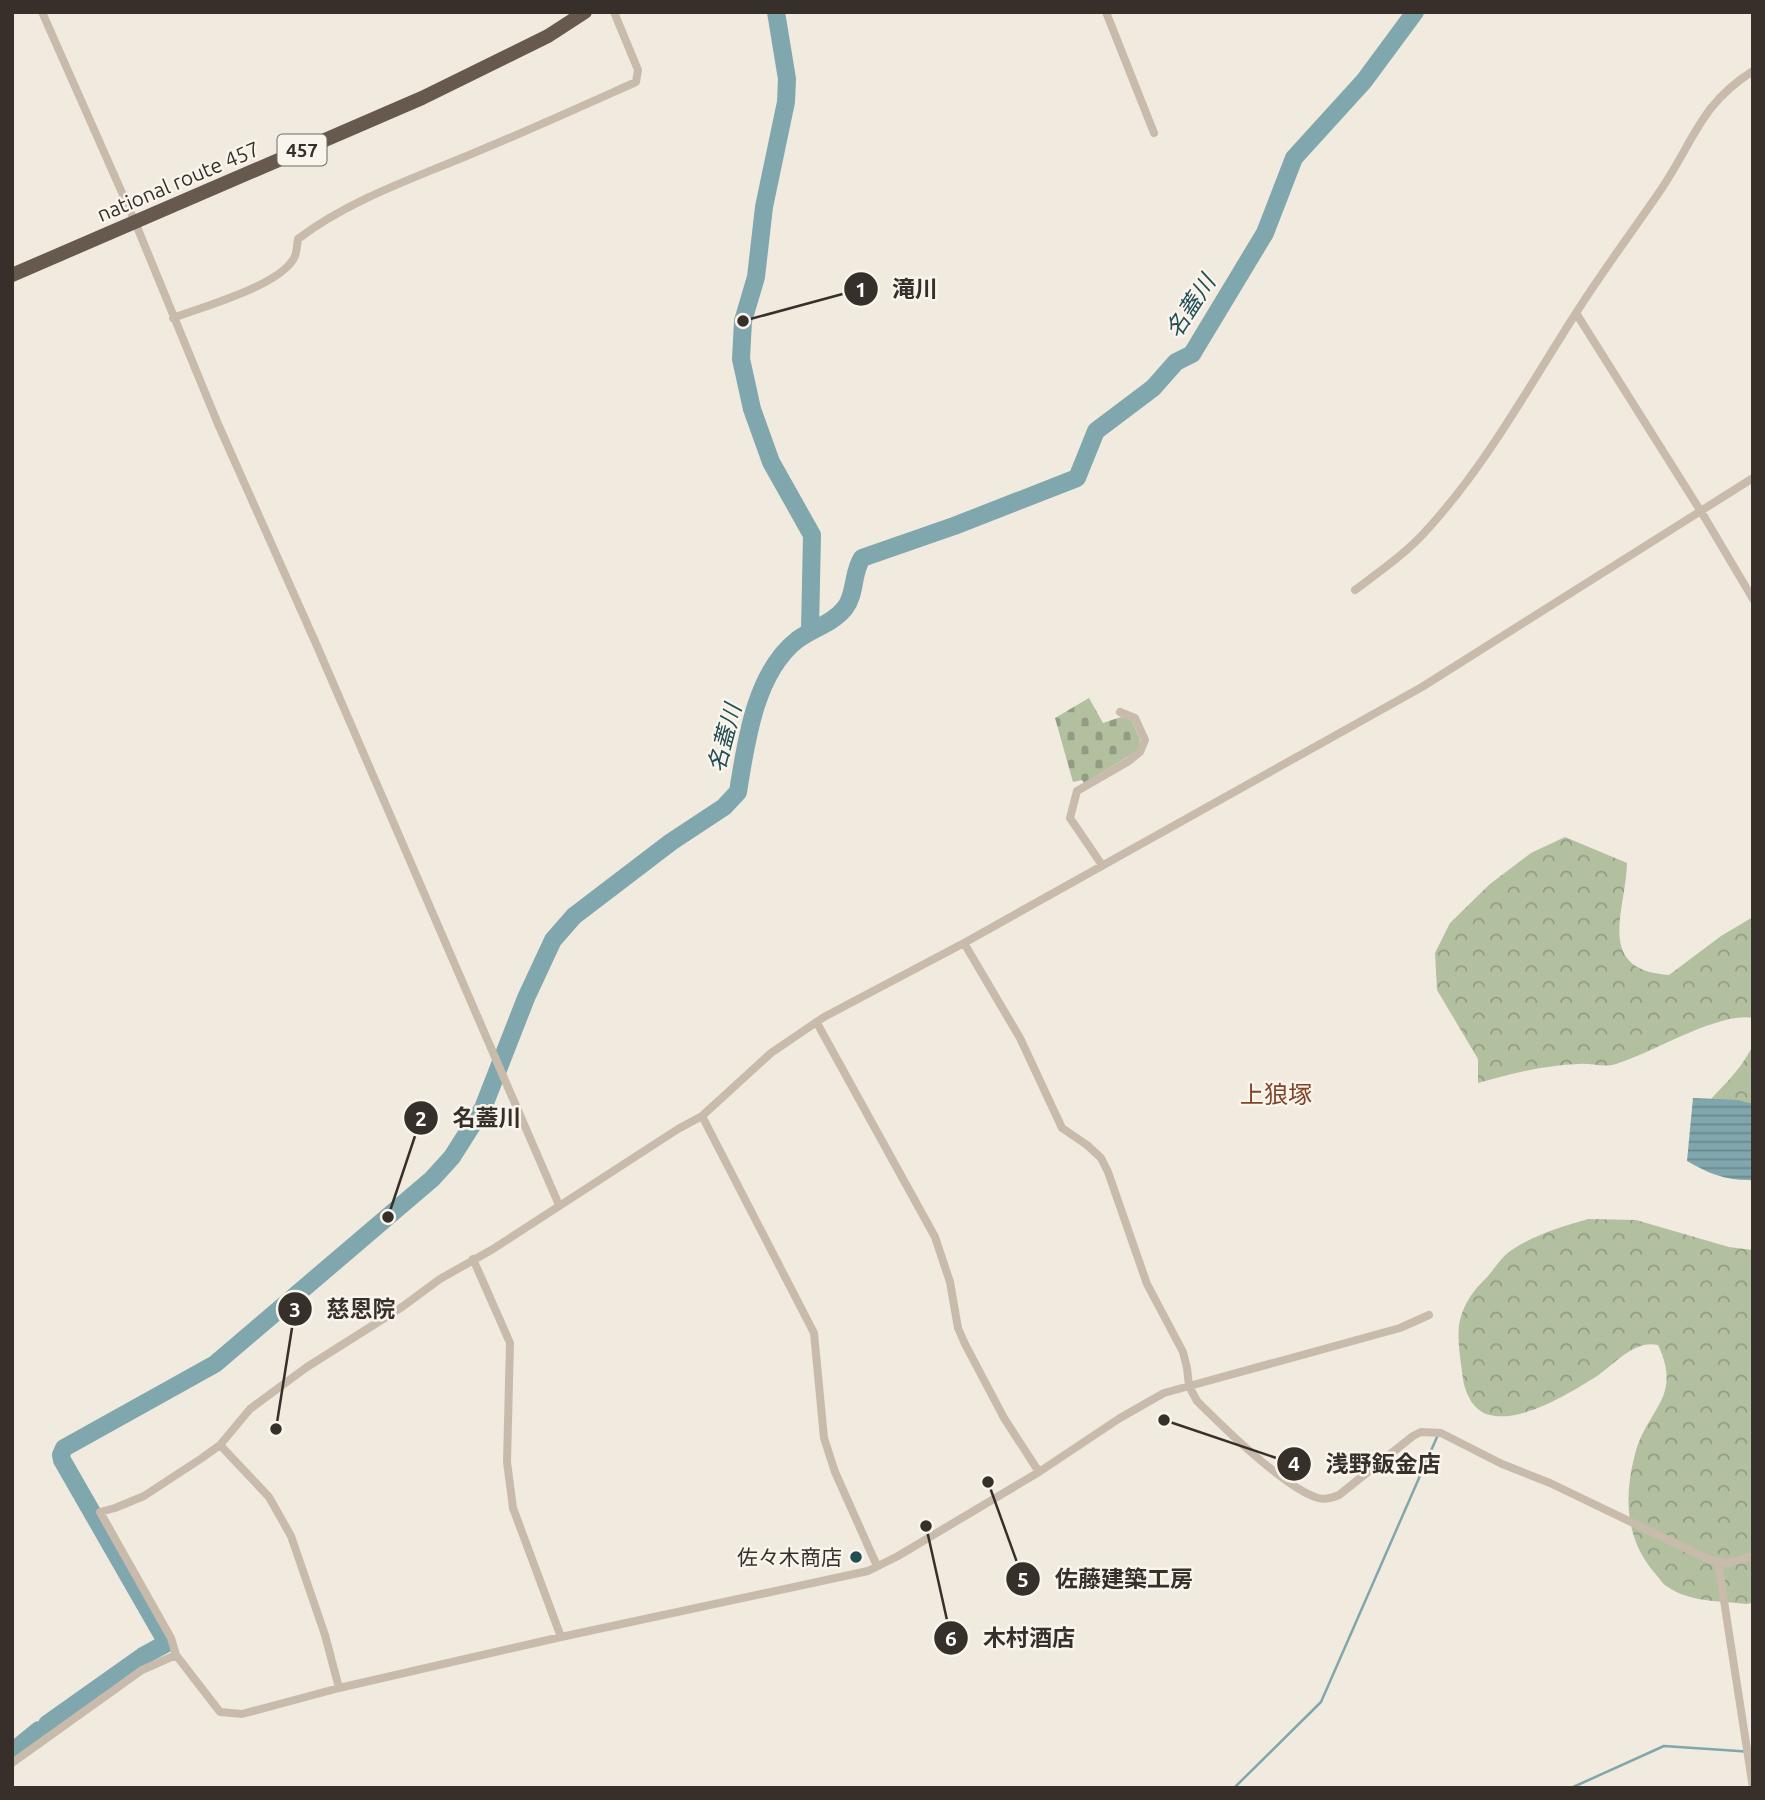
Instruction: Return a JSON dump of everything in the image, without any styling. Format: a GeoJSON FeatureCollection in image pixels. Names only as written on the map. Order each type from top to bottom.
{"type":"FeatureCollection","features":[{"type":"Feature","properties":{"kind":"highway","name":"national route 457"},"geometry":{"type":"LineString","coordinates":[[12,275],[422,98],[548,36],[585,12]]}},
{"type":"Feature","properties":{"kind":"street"},"geometry":{"type":"LineString","coordinates":[[42,12],[559,1205]]}},
{"type":"Feature","properties":{"kind":"street"},"geometry":{"type":"LineString","coordinates":[[173,318],[245,292],[277,276],[295,257],[298,239],[313,228],[388,189],[635,82],[638,70],[614,12]]}},
{"type":"Feature","properties":{"kind":"street"},"geometry":{"type":"LineString","coordinates":[[1106,12],[1154,133]]}},
{"type":"Feature","properties":{"kind":"street"},"geometry":{"type":"LineString","coordinates":[[1355,590],[1391,564],[1424,534],[1459,492],[1576,313],[1662,189],[1712,104],[1735,82],[1753,70]]}},
{"type":"Feature","properties":{"kind":"street"},"geometry":{"type":"LineString","coordinates":[[1576,313],[1753,599]]}},
{"type":"Feature","properties":{"kind":"street"},"geometry":{"type":"LineString","coordinates":[[1429,1315],[1378,1334],[1164,1393],[1138,1407],[1040,1472],[877,1566],[860,1573],[561,1637],[339,1688],[242,1714],[220,1712],[176,1655],[171,1638],[100,1511],[144,1496],[220,1445],[250,1409],[279,1387],[473,1259],[493,1249],[702,1116],[771,1053],[817,1023],[1422,687],[1753,478]]}},
{"type":"Feature","properties":{"kind":"street"},"geometry":{"type":"LineString","coordinates":[[1102,865],[1070,818],[1077,791],[1140,752],[1144,740],[1135,718],[1120,712]]}},
{"type":"Feature","properties":{"kind":"street"},"geometry":{"type":"LineString","coordinates":[[964,943],[1020,1038],[1062,1128],[1087,1144],[1101,1158],[1147,1284],[1182,1352],[1189,1386],[1197,1401],[1281,1476],[1318,1498],[1327,1499],[1339,1495],[1413,1436],[1421,1432],[1441,1433],[1502,1464],[1550,1483],[1718,1562],[1728,1563],[1753,1556]]}},
{"type":"Feature","properties":{"kind":"street"},"geometry":{"type":"LineString","coordinates":[[817,1023],[935,1237],[944,1261],[958,1328],[965,1344],[1004,1418],[1040,1472]]}},
{"type":"Feature","properties":{"kind":"street"},"geometry":{"type":"LineString","coordinates":[[702,1116],[814,1333],[824,1438],[835,1472],[877,1566]]}},
{"type":"Feature","properties":{"kind":"street"},"geometry":{"type":"LineString","coordinates":[[473,1259],[510,1343],[507,1462],[513,1508],[561,1637]]}},
{"type":"Feature","properties":{"kind":"street"},"geometry":{"type":"LineString","coordinates":[[220,1445],[269,1497],[291,1536],[325,1635],[339,1688]]}},
{"type":"Feature","properties":{"kind":"street"},"geometry":{"type":"LineString","coordinates":[[1718,1562],[1753,1788]]}},
{"type":"Feature","properties":{"kind":"street"},"geometry":{"type":"LineString","coordinates":[[12,1763],[142,1670],[176,1655]]}},
{"type":"Feature","properties":{"kind":"green space"},"geometry":{"type":"Polygon","coordinates":[[[1089,698],[1103,723],[1121,717],[1131,719],[1140,739],[1139,750],[1084,783],[1082,780],[1073,782],[1055,718],[1089,698]]]}},
{"type":"Feature","properties":{"kind":"green space"},"geometry":{"type":"Polygon","coordinates":[[[1565,837],[1627,863],[1620,918],[1622,950],[1631,962],[1646,971],[1669,975],[1721,936],[1753,917],[1753,1018],[1723,1021],[1611,1065],[1553,1066],[1478,1083],[1478,1059],[1437,990],[1435,953],[1450,923],[1490,884],[1531,853],[1565,837]]]}},
{"type":"Feature","properties":{"kind":"green space"},"geometry":{"type":"Polygon","coordinates":[[[1753,1046],[1753,1181],[1727,1174],[1691,1148],[1691,1137],[1693,1126],[1704,1108],[1737,1071],[1753,1046]]]}},
{"type":"Feature","properties":{"kind":"green space"},"geometry":{"type":"Polygon","coordinates":[[[1588,1219],[1636,1220],[1729,1247],[1753,1250],[1753,1603],[1706,1600],[1676,1592],[1662,1582],[1637,1544],[1629,1516],[1629,1485],[1640,1438],[1665,1391],[1665,1363],[1658,1345],[1649,1344],[1632,1350],[1571,1392],[1544,1406],[1516,1415],[1484,1413],[1468,1396],[1463,1379],[1458,1334],[1462,1313],[1471,1296],[1503,1257],[1517,1246],[1547,1232],[1588,1219]]]}},
{"type":"Feature","properties":{"kind":"water"},"geometry":{"type":"Polygon","coordinates":[[[1693,1098],[1738,1100],[1753,1104],[1753,1180],[1718,1176],[1687,1161],[1693,1098]]]}},
{"type":"Feature","properties":{"kind":"waterway"},"geometry":{"type":"LineString","coordinates":[[776,12],[787,79],[786,102],[764,207],[756,277],[743,321],[741,359],[752,409],[771,462],[812,535],[810,630]]}},
{"type":"Feature","properties":{"kind":"waterway","name":"名蓋川"},"geometry":{"type":"LineString","coordinates":[[47,1724],[143,1656],[167,1643],[62,1460],[64,1448],[215,1364],[432,1179],[452,1157],[483,1108],[526,998],[553,940],[574,916],[671,842],[724,807],[738,792],[749,731],[762,689],[771,671],[797,640],[834,618],[845,608],[862,558],[1077,478],[1096,431],[1153,388],[1176,362],[1192,354],[1265,233],[1294,158],[1364,81],[1415,12]]}},
{"type":"Feature","properties":{"kind":"waterway"},"geometry":{"type":"LineString","coordinates":[[1234,1788],[1321,1702],[1437,1437]]}},
{"type":"Feature","properties":{"kind":"waterway","name":"名蓋川"},"geometry":{"type":"LineString","coordinates":[[12,1752],[39,1730]]}},
{"type":"Feature","properties":{"kind":"waterway"},"geometry":{"type":"LineString","coordinates":[[1571,1788],[1664,1746],[1753,1752]]}},
{"type":"Feature","properties":{"kind":"place","name":"滝川"},"geometry":{"type":"Point","coordinates":[743,321]}},
{"type":"Feature","properties":{"kind":"place","name":"名蓋川"},"geometry":{"type":"Point","coordinates":[388,1217]}},
{"type":"Feature","properties":{"kind":"place","name":"浅野鈑金店"},"geometry":{"type":"Point","coordinates":[1164,1420]}},
{"type":"Feature","properties":{"kind":"place","name":"慈恩院"},"geometry":{"type":"Point","coordinates":[276,1429]}},
{"type":"Feature","properties":{"kind":"place","name":"佐藤建築工房"},"geometry":{"type":"Point","coordinates":[988,1482]}},
{"type":"Feature","properties":{"kind":"place","name":"木村酒店"},"geometry":{"type":"Point","coordinates":[926,1526]}},
{"type":"Feature","properties":{"kind":"place","name":"佐々木商店"},"geometry":{"type":"Point","coordinates":[856,1557]}},
{"type":"Feature","properties":{"kind":"district","name":"上狼塚"},"geometry":{"type":"Point","coordinates":[1276,1094]}}]}
